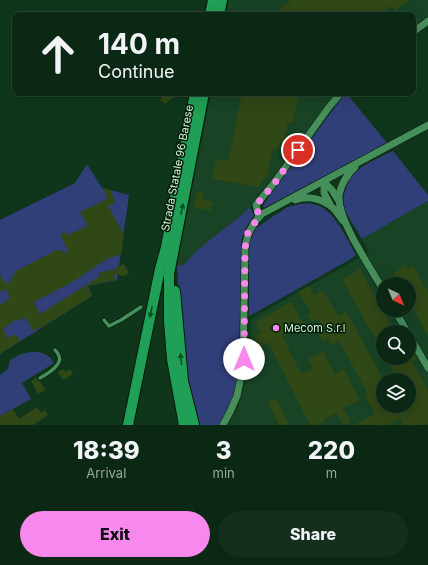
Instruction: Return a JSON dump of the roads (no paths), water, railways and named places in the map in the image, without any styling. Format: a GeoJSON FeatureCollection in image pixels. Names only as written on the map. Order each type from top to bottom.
{"type":"FeatureCollection","features":[{"type":"Feature","properties":{"kind":"main road"},"geometry":{"type":"LineString","coordinates":[[211,12],[213,0]]}},
{"type":"Feature","properties":{"kind":"main road"},"geometry":{"type":"LineString","coordinates":[[220,12],[222,0]]}},
{"type":"Feature","properties":{"kind":"main road","name":"Strada Statale 96 Barese"},"geometry":{"type":"LineString","coordinates":[[170,247],[195,96]]}},
{"type":"Feature","properties":{"kind":"main road","name":"Strada Statale 96 Barese"},"geometry":{"type":"LineString","coordinates":[[170,247],[203,96]]}},
{"type":"Feature","properties":{"kind":"main road"},"geometry":{"type":"LineString","coordinates":[[128,425],[160,268],[170,247]]}},
{"type":"Feature","properties":{"kind":"main road"},"geometry":{"type":"LineString","coordinates":[[170,247],[163,290],[164,337],[169,377],[178,425]]}},
{"type":"Feature","properties":{"kind":"main road"},"geometry":{"type":"LineString","coordinates":[[170,247],[169,321],[172,359],[184,425]]}},
{"type":"Feature","properties":{"kind":"main road"},"geometry":{"type":"LineString","coordinates":[[170,247],[183,381],[194,425]]}},
{"type":"Feature","properties":{"kind":"main road"},"geometry":{"type":"LineString","coordinates":[[124,425],[137,382]]}},
{"type":"Feature","properties":{"kind":"street"},"geometry":{"type":"LineString","coordinates":[[416,30],[428,21]]}},
{"type":"Feature","properties":{"kind":"street"},"geometry":{"type":"LineString","coordinates":[[259,217],[256,205],[274,184],[329,106],[338,96]]}},
{"type":"Feature","properties":{"kind":"street"},"geometry":{"type":"LineString","coordinates":[[223,425],[234,406],[242,378],[244,359],[245,248],[248,232],[259,217],[428,125]]}},
{"type":"Feature","properties":{"kind":"street"},"geometry":{"type":"LineString","coordinates":[[337,207],[344,182],[348,174],[363,160]]}},
{"type":"Feature","properties":{"kind":"street"},"geometry":{"type":"LineString","coordinates":[[324,182],[332,190],[337,207],[376,277]]}},
{"type":"Feature","properties":{"kind":"street"},"geometry":{"type":"LineString","coordinates":[[282,204],[299,198],[308,197],[337,207]]}},
{"type":"Feature","properties":{"kind":"street"},"geometry":{"type":"LineString","coordinates":[[416,347],[428,368]]}},
{"type":"Feature","properties":{"kind":"lane"},"geometry":{"type":"LineString","coordinates":[[104,320],[109,326],[141,307]]}},
{"type":"Feature","properties":{"kind":"lane"},"geometry":{"type":"LineString","coordinates":[[40,378],[57,366],[60,356],[55,350]]}},
{"type":"Feature","properties":{"kind":"place","name":"Mecom S.r.l"},"geometry":{"type":"Point","coordinates":[276,328]}}]}
